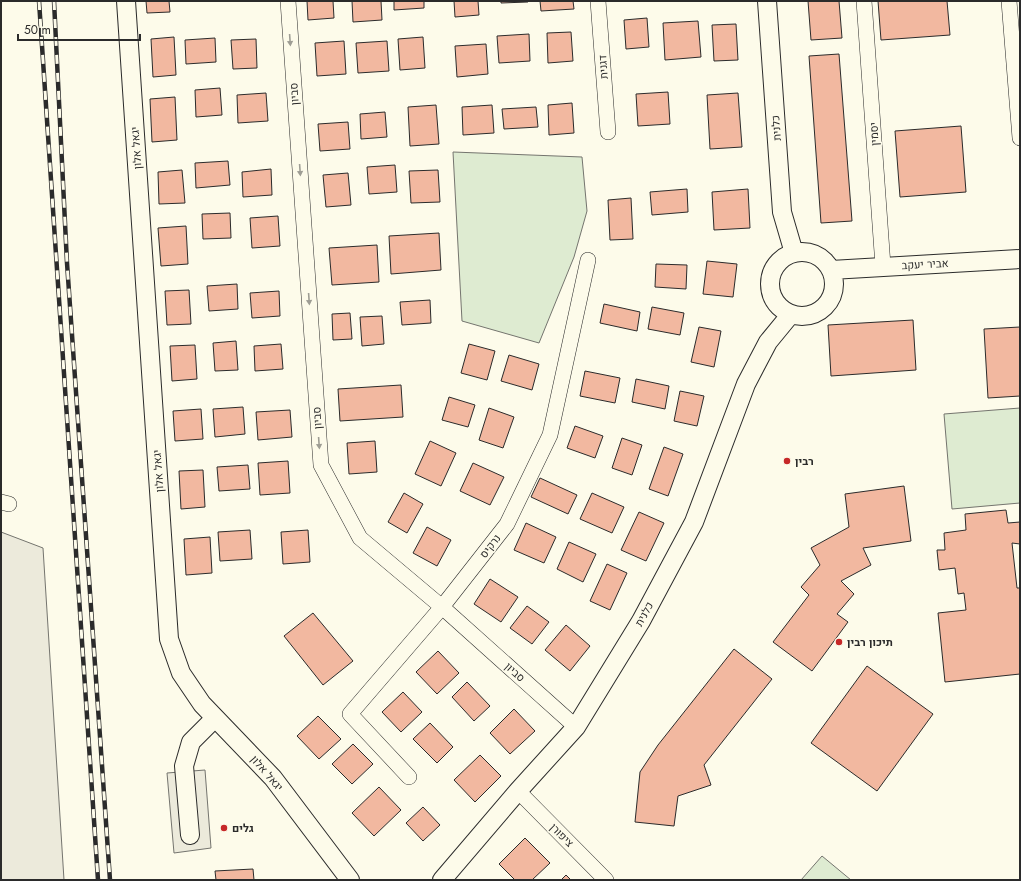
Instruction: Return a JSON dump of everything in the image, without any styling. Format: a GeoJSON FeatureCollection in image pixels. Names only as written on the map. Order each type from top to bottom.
{"type":"FeatureCollection","features":[{"type":"Feature","properties":{"kind":"street","name":"יגאל אלון"},"geometry":{"type":"LineString","coordinates":[[126,1],[169,639],[181,673],[202,704],[273,778],[350,880]]}},
{"type":"Feature","properties":{"kind":"street","name":"סביון"},"geometry":{"type":"LineString","coordinates":[[288,1],[321,465],[360,538],[442,607],[576,726]]}},
{"type":"Feature","properties":{"kind":"street","name":"דגנית"},"geometry":{"type":"LineString","coordinates":[[598,1],[608,132]]}},
{"type":"Feature","properties":{"kind":"street","name":"כלנית"},"geometry":{"type":"LineString","coordinates":[[767,1],[782,212],[794,253]]}},
{"type":"Feature","properties":{"kind":"street","name":"יסמין"},"geometry":{"type":"LineString","coordinates":[[864,1],[883,266]]}},
{"type":"Feature","properties":{"kind":"street"},"geometry":{"type":"LineString","coordinates":[[1013,6],[1020,138]]}},
{"type":"Feature","properties":{"kind":"street"},"geometry":{"type":"LineString","coordinates":[[805,252],[815,255],[824,261],[830,270],[833,280],[833,291],[829,301],[821,309],[812,314],[801,316],[791,314],[782,309],[775,301],[771,292],[770,282],[772,272],[777,263],[785,257],[794,253],[805,252]]}},
{"type":"Feature","properties":{"kind":"street","name":"אביר יעקב"},"geometry":{"type":"LineString","coordinates":[[830,270],[1020,259]]}},
{"type":"Feature","properties":{"kind":"street","name":"נרקיס"},"geometry":{"type":"LineString","coordinates":[[409,777],[350,714],[442,607],[508,524],[550,435],[588,260]]}},
{"type":"Feature","properties":{"kind":"street","name":"כלנית"},"geometry":{"type":"LineString","coordinates":[[442,880],[576,726],[641,621],[694,522],[746,384],[768,342],[791,314]]}},
{"type":"Feature","properties":{"kind":"street"},"geometry":{"type":"LineString","coordinates":[[190,835],[184,766],[192,742],[215,718]]}},
{"type":"Feature","properties":{"kind":"street","name":"ציפורן"},"geometry":{"type":"LineString","coordinates":[[518,791],[606,880]]}},
{"type":"Feature","properties":{"kind":"green space"},"geometry":{"type":"Polygon","coordinates":[[[453,152],[582,157],[587,211],[574,257],[539,343],[462,321],[453,152]]]}},
{"type":"Feature","properties":{"kind":"green space"},"geometry":{"type":"Polygon","coordinates":[[[1020,408],[1020,503],[952,509],[944,414],[1020,408]]]}},
{"type":"Feature","properties":{"kind":"green space"},"geometry":{"type":"Polygon","coordinates":[[[822,856],[851,880],[801,880],[822,856]]]}},
{"type":"Feature","properties":{"kind":"shaded area"},"geometry":{"type":"Polygon","coordinates":[[[1,532],[43,548],[64,880],[1,880],[1,532]]]}},
{"type":"Feature","properties":{"kind":"shaded area"},"geometry":{"type":"Polygon","coordinates":[[[205,770],[211,848],[174,853],[167,773],[205,770]]]}},
{"type":"Feature","properties":{"kind":"building"},"geometry":{"type":"Polygon","coordinates":[[[146,1],[169,1],[170,12],[147,13],[146,1]]]}},
{"type":"Feature","properties":{"kind":"building"},"geometry":{"type":"Polygon","coordinates":[[[307,1],[333,1],[334,18],[308,20],[307,1]]]}},
{"type":"Feature","properties":{"kind":"building"},"geometry":{"type":"Polygon","coordinates":[[[352,1],[381,1],[382,20],[353,22],[352,1]]]}},
{"type":"Feature","properties":{"kind":"building"},"geometry":{"type":"Polygon","coordinates":[[[394,1],[424,1],[424,8],[394,10],[394,1]]]}},
{"type":"Feature","properties":{"kind":"building"},"geometry":{"type":"Polygon","coordinates":[[[454,1],[478,1],[479,15],[455,17],[454,1]]]}},
{"type":"Feature","properties":{"kind":"building"},"geometry":{"type":"Polygon","coordinates":[[[501,1],[528,1],[528,2],[501,3],[501,1]]]}},
{"type":"Feature","properties":{"kind":"building"},"geometry":{"type":"Polygon","coordinates":[[[540,1],[573,1],[574,9],[541,11],[540,1]]]}},
{"type":"Feature","properties":{"kind":"building"},"geometry":{"type":"Polygon","coordinates":[[[808,1],[839,1],[842,38],[811,40],[808,1]]]}},
{"type":"Feature","properties":{"kind":"building"},"geometry":{"type":"Polygon","coordinates":[[[878,1],[947,1],[950,35],[881,40],[878,1]]]}},
{"type":"Feature","properties":{"kind":"building"},"geometry":{"type":"Polygon","coordinates":[[[647,18],[649,47],[626,49],[624,20],[647,18]]]}},
{"type":"Feature","properties":{"kind":"building"},"geometry":{"type":"Polygon","coordinates":[[[698,21],[701,57],[665,60],[663,23],[698,21]]]}},
{"type":"Feature","properties":{"kind":"building"},"geometry":{"type":"Polygon","coordinates":[[[736,24],[738,60],[714,61],[712,25],[736,24]]]}},
{"type":"Feature","properties":{"kind":"building"},"geometry":{"type":"Polygon","coordinates":[[[571,32],[573,61],[548,63],[547,33],[571,32]]]}},
{"type":"Feature","properties":{"kind":"building"},"geometry":{"type":"Polygon","coordinates":[[[529,34],[530,61],[499,63],[497,36],[529,34]]]}},
{"type":"Feature","properties":{"kind":"building"},"geometry":{"type":"Polygon","coordinates":[[[174,37],[176,75],[153,77],[151,39],[174,37]]]}},
{"type":"Feature","properties":{"kind":"building"},"geometry":{"type":"Polygon","coordinates":[[[423,37],[425,68],[400,70],[398,39],[423,37]]]}},
{"type":"Feature","properties":{"kind":"building"},"geometry":{"type":"Polygon","coordinates":[[[215,38],[216,62],[186,64],[185,40],[215,38]]]}},
{"type":"Feature","properties":{"kind":"building"},"geometry":{"type":"Polygon","coordinates":[[[256,39],[257,68],[233,69],[231,40],[256,39]]]}},
{"type":"Feature","properties":{"kind":"building"},"geometry":{"type":"Polygon","coordinates":[[[344,41],[346,74],[317,76],[315,43],[344,41]]]}},
{"type":"Feature","properties":{"kind":"building"},"geometry":{"type":"Polygon","coordinates":[[[387,41],[389,71],[358,73],[356,43],[387,41]]]}},
{"type":"Feature","properties":{"kind":"building"},"geometry":{"type":"Polygon","coordinates":[[[486,44],[488,74],[457,77],[455,46],[486,44]]]}},
{"type":"Feature","properties":{"kind":"building"},"geometry":{"type":"Polygon","coordinates":[[[839,54],[852,221],[821,223],[809,56],[839,54]]]}},
{"type":"Feature","properties":{"kind":"building"},"geometry":{"type":"Polygon","coordinates":[[[220,88],[222,115],[196,117],[195,90],[220,88]]]}},
{"type":"Feature","properties":{"kind":"building"},"geometry":{"type":"Polygon","coordinates":[[[668,92],[670,124],[638,126],[636,94],[668,92]]]}},
{"type":"Feature","properties":{"kind":"building"},"geometry":{"type":"Polygon","coordinates":[[[266,93],[268,121],[238,123],[237,95],[266,93]]]}},
{"type":"Feature","properties":{"kind":"building"},"geometry":{"type":"Polygon","coordinates":[[[738,93],[742,147],[710,149],[707,95],[738,93]]]}},
{"type":"Feature","properties":{"kind":"building"},"geometry":{"type":"Polygon","coordinates":[[[175,97],[177,140],[152,142],[150,99],[175,97]]]}},
{"type":"Feature","properties":{"kind":"building"},"geometry":{"type":"Polygon","coordinates":[[[572,103],[574,133],[549,135],[548,105],[572,103]]]}},
{"type":"Feature","properties":{"kind":"building"},"geometry":{"type":"Polygon","coordinates":[[[436,105],[439,144],[410,146],[408,107],[436,105]]]}},
{"type":"Feature","properties":{"kind":"building"},"geometry":{"type":"Polygon","coordinates":[[[492,105],[494,133],[463,135],[462,107],[492,105]]]}},
{"type":"Feature","properties":{"kind":"building"},"geometry":{"type":"Polygon","coordinates":[[[536,107],[538,127],[504,129],[502,109],[536,107]]]}},
{"type":"Feature","properties":{"kind":"building"},"geometry":{"type":"Polygon","coordinates":[[[385,112],[387,137],[361,139],[360,114],[385,112]]]}},
{"type":"Feature","properties":{"kind":"building"},"geometry":{"type":"Polygon","coordinates":[[[348,122],[350,149],[320,151],[318,124],[348,122]]]}},
{"type":"Feature","properties":{"kind":"building"},"geometry":{"type":"Polygon","coordinates":[[[961,126],[966,192],[900,197],[895,131],[961,126]]]}},
{"type":"Feature","properties":{"kind":"building"},"geometry":{"type":"Polygon","coordinates":[[[228,161],[230,185],[196,188],[195,163],[228,161]]]}},
{"type":"Feature","properties":{"kind":"building"},"geometry":{"type":"Polygon","coordinates":[[[395,165],[397,192],[369,194],[367,167],[395,165]]]}},
{"type":"Feature","properties":{"kind":"building"},"geometry":{"type":"Polygon","coordinates":[[[271,169],[272,195],[243,197],[242,172],[271,169]]]}},
{"type":"Feature","properties":{"kind":"building"},"geometry":{"type":"Polygon","coordinates":[[[182,170],[185,203],[159,204],[158,172],[182,170]]]}},
{"type":"Feature","properties":{"kind":"building"},"geometry":{"type":"Polygon","coordinates":[[[438,170],[440,202],[411,203],[409,171],[438,170]]]}},
{"type":"Feature","properties":{"kind":"building"},"geometry":{"type":"Polygon","coordinates":[[[348,173],[351,205],[326,207],[323,175],[348,173]]]}},
{"type":"Feature","properties":{"kind":"building"},"geometry":{"type":"Polygon","coordinates":[[[687,189],[688,212],[652,215],[650,192],[687,189]]]}},
{"type":"Feature","properties":{"kind":"building"},"geometry":{"type":"Polygon","coordinates":[[[748,189],[750,228],[714,230],[712,192],[748,189]]]}},
{"type":"Feature","properties":{"kind":"building"},"geometry":{"type":"Polygon","coordinates":[[[631,198],[633,239],[610,240],[608,200],[631,198]]]}},
{"type":"Feature","properties":{"kind":"building"},"geometry":{"type":"Polygon","coordinates":[[[230,213],[231,238],[203,239],[202,214],[230,213]]]}},
{"type":"Feature","properties":{"kind":"building"},"geometry":{"type":"Polygon","coordinates":[[[278,216],[280,246],[252,248],[250,218],[278,216]]]}},
{"type":"Feature","properties":{"kind":"building"},"geometry":{"type":"Polygon","coordinates":[[[186,226],[188,264],[161,266],[158,228],[186,226]]]}},
{"type":"Feature","properties":{"kind":"building"},"geometry":{"type":"Polygon","coordinates":[[[439,233],[441,270],[391,274],[389,236],[439,233]]]}},
{"type":"Feature","properties":{"kind":"building"},"geometry":{"type":"Polygon","coordinates":[[[377,245],[379,282],[332,285],[329,248],[377,245]]]}},
{"type":"Feature","properties":{"kind":"building"},"geometry":{"type":"Polygon","coordinates":[[[707,261],[737,264],[733,297],[703,294],[707,261]]]}},
{"type":"Feature","properties":{"kind":"building"},"geometry":{"type":"Polygon","coordinates":[[[656,264],[687,265],[686,289],[655,287],[656,264]]]}},
{"type":"Feature","properties":{"kind":"building"},"geometry":{"type":"Polygon","coordinates":[[[237,284],[238,309],[209,311],[207,286],[237,284]]]}},
{"type":"Feature","properties":{"kind":"building"},"geometry":{"type":"Polygon","coordinates":[[[189,290],[191,324],[167,325],[165,291],[189,290]]]}},
{"type":"Feature","properties":{"kind":"building"},"geometry":{"type":"Polygon","coordinates":[[[279,291],[280,316],[252,318],[250,293],[279,291]]]}},
{"type":"Feature","properties":{"kind":"building"},"geometry":{"type":"Polygon","coordinates":[[[430,300],[431,323],[402,325],[400,302],[430,300]]]}},
{"type":"Feature","properties":{"kind":"building"},"geometry":{"type":"Polygon","coordinates":[[[604,304],[640,312],[637,331],[600,323],[604,304]]]}},
{"type":"Feature","properties":{"kind":"building"},"geometry":{"type":"Polygon","coordinates":[[[652,307],[684,313],[680,335],[648,329],[652,307]]]}},
{"type":"Feature","properties":{"kind":"building"},"geometry":{"type":"Polygon","coordinates":[[[350,313],[352,339],[333,340],[332,314],[350,313]]]}},
{"type":"Feature","properties":{"kind":"building"},"geometry":{"type":"Polygon","coordinates":[[[382,316],[384,344],[362,346],[360,317],[382,316]]]}},
{"type":"Feature","properties":{"kind":"building"},"geometry":{"type":"Polygon","coordinates":[[[913,320],[916,370],[831,376],[828,325],[913,320]]]}},
{"type":"Feature","properties":{"kind":"building"},"geometry":{"type":"Polygon","coordinates":[[[699,327],[721,331],[714,367],[691,362],[699,327]]]}},
{"type":"Feature","properties":{"kind":"building"},"geometry":{"type":"Polygon","coordinates":[[[1020,327],[1020,396],[988,398],[984,329],[1020,327]]]}},
{"type":"Feature","properties":{"kind":"building"},"geometry":{"type":"Polygon","coordinates":[[[236,341],[238,370],[215,371],[213,343],[236,341]]]}},
{"type":"Feature","properties":{"kind":"building"},"geometry":{"type":"Polygon","coordinates":[[[281,344],[283,369],[255,371],[254,346],[281,344]]]}},
{"type":"Feature","properties":{"kind":"building"},"geometry":{"type":"Polygon","coordinates":[[[469,344],[495,351],[487,380],[461,373],[469,344]]]}},
{"type":"Feature","properties":{"kind":"building"},"geometry":{"type":"Polygon","coordinates":[[[195,345],[197,379],[172,381],[170,346],[195,345]]]}},
{"type":"Feature","properties":{"kind":"building"},"geometry":{"type":"Polygon","coordinates":[[[509,355],[539,364],[532,390],[501,381],[509,355]]]}},
{"type":"Feature","properties":{"kind":"building"},"geometry":{"type":"Polygon","coordinates":[[[585,371],[620,378],[615,403],[580,396],[585,371]]]}},
{"type":"Feature","properties":{"kind":"building"},"geometry":{"type":"Polygon","coordinates":[[[636,379],[669,386],[665,409],[632,402],[636,379]]]}},
{"type":"Feature","properties":{"kind":"building"},"geometry":{"type":"Polygon","coordinates":[[[401,385],[403,417],[340,421],[338,389],[401,385]]]}},
{"type":"Feature","properties":{"kind":"building"},"geometry":{"type":"Polygon","coordinates":[[[680,391],[704,396],[697,426],[674,421],[680,391]]]}},
{"type":"Feature","properties":{"kind":"building"},"geometry":{"type":"Polygon","coordinates":[[[449,397],[475,405],[468,427],[442,420],[449,397]]]}},
{"type":"Feature","properties":{"kind":"building"},"geometry":{"type":"Polygon","coordinates":[[[243,407],[245,434],[215,437],[213,409],[243,407]]]}},
{"type":"Feature","properties":{"kind":"building"},"geometry":{"type":"Polygon","coordinates":[[[489,408],[514,417],[503,448],[479,440],[489,408]]]}},
{"type":"Feature","properties":{"kind":"building"},"geometry":{"type":"Polygon","coordinates":[[[201,409],[203,439],[175,441],[173,411],[201,409]]]}},
{"type":"Feature","properties":{"kind":"building"},"geometry":{"type":"Polygon","coordinates":[[[290,410],[292,437],[258,440],[256,412],[290,410]]]}},
{"type":"Feature","properties":{"kind":"building"},"geometry":{"type":"Polygon","coordinates":[[[575,426],[603,436],[595,458],[567,448],[575,426]]]}},
{"type":"Feature","properties":{"kind":"building"},"geometry":{"type":"Polygon","coordinates":[[[622,438],[642,445],[632,475],[612,468],[622,438]]]}},
{"type":"Feature","properties":{"kind":"building"},"geometry":{"type":"Polygon","coordinates":[[[375,441],[377,472],[349,474],[347,443],[375,441]]]}},
{"type":"Feature","properties":{"kind":"building"},"geometry":{"type":"Polygon","coordinates":[[[430,441],[456,453],[441,486],[415,474],[430,441]]]}},
{"type":"Feature","properties":{"kind":"building"},"geometry":{"type":"Polygon","coordinates":[[[664,447],[683,454],[668,496],[649,489],[664,447]]]}},
{"type":"Feature","properties":{"kind":"building"},"geometry":{"type":"Polygon","coordinates":[[[288,461],[290,493],[260,495],[258,463],[288,461]]]}},
{"type":"Feature","properties":{"kind":"building"},"geometry":{"type":"Polygon","coordinates":[[[473,463],[504,477],[490,505],[460,491],[473,463]]]}},
{"type":"Feature","properties":{"kind":"building"},"geometry":{"type":"Polygon","coordinates":[[[248,465],[250,489],[219,491],[217,467],[248,465]]]}},
{"type":"Feature","properties":{"kind":"building"},"geometry":{"type":"Polygon","coordinates":[[[203,470],[205,507],[181,509],[179,471],[203,470]]]}},
{"type":"Feature","properties":{"kind":"building"},"geometry":{"type":"Polygon","coordinates":[[[540,478],[577,495],[568,514],[531,497],[540,478]]]}},
{"type":"Feature","properties":{"kind":"building"},"geometry":{"type":"Polygon","coordinates":[[[904,486],[911,541],[863,548],[871,565],[841,581],[854,594],[837,614],[848,622],[812,671],[773,642],[809,595],[801,587],[820,565],[811,548],[849,527],[845,494],[904,486]]]}},
{"type":"Feature","properties":{"kind":"building"},"geometry":{"type":"Polygon","coordinates":[[[404,493],[423,504],[407,533],[388,522],[404,493]]]}},
{"type":"Feature","properties":{"kind":"building"},"geometry":{"type":"Polygon","coordinates":[[[592,493],[624,507],[612,533],[580,519],[592,493]]]}},
{"type":"Feature","properties":{"kind":"building"},"geometry":{"type":"Polygon","coordinates":[[[1006,510],[1008,523],[1020,522],[1020,544],[1012,543],[1017,588],[1020,588],[1020,674],[945,682],[938,613],[966,610],[964,593],[958,594],[955,568],[939,570],[937,550],[945,550],[944,533],[966,530],[965,514],[1006,510]]]}},
{"type":"Feature","properties":{"kind":"building"},"geometry":{"type":"Polygon","coordinates":[[[639,512],[664,523],[646,561],[621,550],[639,512]]]}},
{"type":"Feature","properties":{"kind":"building"},"geometry":{"type":"Polygon","coordinates":[[[526,523],[556,537],[544,563],[514,550],[526,523]]]}},
{"type":"Feature","properties":{"kind":"building"},"geometry":{"type":"Polygon","coordinates":[[[427,527],[451,540],[437,566],[413,553],[427,527]]]}},
{"type":"Feature","properties":{"kind":"building"},"geometry":{"type":"Polygon","coordinates":[[[250,530],[252,559],[220,561],[218,532],[250,530]]]}},
{"type":"Feature","properties":{"kind":"building"},"geometry":{"type":"Polygon","coordinates":[[[308,530],[310,562],[283,564],[281,532],[308,530]]]}},
{"type":"Feature","properties":{"kind":"building"},"geometry":{"type":"Polygon","coordinates":[[[210,537],[212,573],[186,575],[184,539],[210,537]]]}},
{"type":"Feature","properties":{"kind":"building"},"geometry":{"type":"Polygon","coordinates":[[[569,542],[596,554],[583,582],[557,569],[569,542]]]}},
{"type":"Feature","properties":{"kind":"building"},"geometry":{"type":"Polygon","coordinates":[[[607,564],[627,573],[610,610],[590,601],[607,564]]]}},
{"type":"Feature","properties":{"kind":"building"},"geometry":{"type":"Polygon","coordinates":[[[490,579],[518,597],[501,622],[474,604],[490,579]]]}},
{"type":"Feature","properties":{"kind":"building"},"geometry":{"type":"Polygon","coordinates":[[[527,606],[549,622],[532,644],[510,628],[527,606]]]}},
{"type":"Feature","properties":{"kind":"building"},"geometry":{"type":"Polygon","coordinates":[[[313,613],[353,661],[323,685],[284,636],[313,613]]]}},
{"type":"Feature","properties":{"kind":"building"},"geometry":{"type":"Polygon","coordinates":[[[566,625],[590,646],[570,671],[545,650],[566,625]]]}},
{"type":"Feature","properties":{"kind":"building"},"geometry":{"type":"Polygon","coordinates":[[[734,649],[772,679],[704,765],[711,785],[678,796],[674,826],[635,822],[640,772],[658,745],[734,649]]]}},
{"type":"Feature","properties":{"kind":"building"},"geometry":{"type":"Polygon","coordinates":[[[438,651],[459,673],[437,694],[416,672],[438,651]]]}},
{"type":"Feature","properties":{"kind":"building"},"geometry":{"type":"Polygon","coordinates":[[[867,666],[933,714],[877,791],[811,743],[867,666]]]}},
{"type":"Feature","properties":{"kind":"building"},"geometry":{"type":"Polygon","coordinates":[[[467,682],[490,706],[474,721],[452,697],[467,682]]]}},
{"type":"Feature","properties":{"kind":"building"},"geometry":{"type":"Polygon","coordinates":[[[403,692],[422,712],[401,732],[382,712],[403,692]]]}},
{"type":"Feature","properties":{"kind":"building"},"geometry":{"type":"Polygon","coordinates":[[[514,709],[535,731],[510,754],[490,733],[514,709]]]}},
{"type":"Feature","properties":{"kind":"building"},"geometry":{"type":"Polygon","coordinates":[[[318,716],[341,739],[319,759],[297,736],[318,716]]]}},
{"type":"Feature","properties":{"kind":"building"},"geometry":{"type":"Polygon","coordinates":[[[430,723],[453,747],[437,763],[413,739],[430,723]]]}},
{"type":"Feature","properties":{"kind":"building"},"geometry":{"type":"Polygon","coordinates":[[[353,744],[373,764],[352,784],[332,764],[353,744]]]}},
{"type":"Feature","properties":{"kind":"building"},"geometry":{"type":"Polygon","coordinates":[[[480,755],[501,776],[475,802],[454,780],[480,755]]]}},
{"type":"Feature","properties":{"kind":"building"},"geometry":{"type":"Polygon","coordinates":[[[379,787],[401,810],[374,836],[352,813],[379,787]]]}},
{"type":"Feature","properties":{"kind":"building"},"geometry":{"type":"Polygon","coordinates":[[[423,807],[440,825],[423,841],[406,823],[423,807]]]}},
{"type":"Feature","properties":{"kind":"building"},"geometry":{"type":"Polygon","coordinates":[[[525,838],[550,863],[532,880],[515,880],[499,864],[525,838]]]}},
{"type":"Feature","properties":{"kind":"building"},"geometry":{"type":"Polygon","coordinates":[[[253,869],[254,880],[216,880],[215,871],[253,869]]]}},
{"type":"Feature","properties":{"kind":"building"},"geometry":{"type":"Polygon","coordinates":[[[566,875],[571,880],[561,880],[566,875]]]}},
{"type":"Feature","properties":{"kind":"railway"},"geometry":{"type":"LineString","coordinates":[[39,1],[98,880]]}},
{"type":"Feature","properties":{"kind":"railway"},"geometry":{"type":"LineString","coordinates":[[54,1],[67,263],[110,880]]}},
{"type":"Feature","properties":{"kind":"place","name":"רבין"},"geometry":{"type":"Point","coordinates":[787,461]}},
{"type":"Feature","properties":{"kind":"place","name":"תיכון רבין"},"geometry":{"type":"Point","coordinates":[839,642]}},
{"type":"Feature","properties":{"kind":"place","name":"גלים"},"geometry":{"type":"Point","coordinates":[224,828]}}]}
